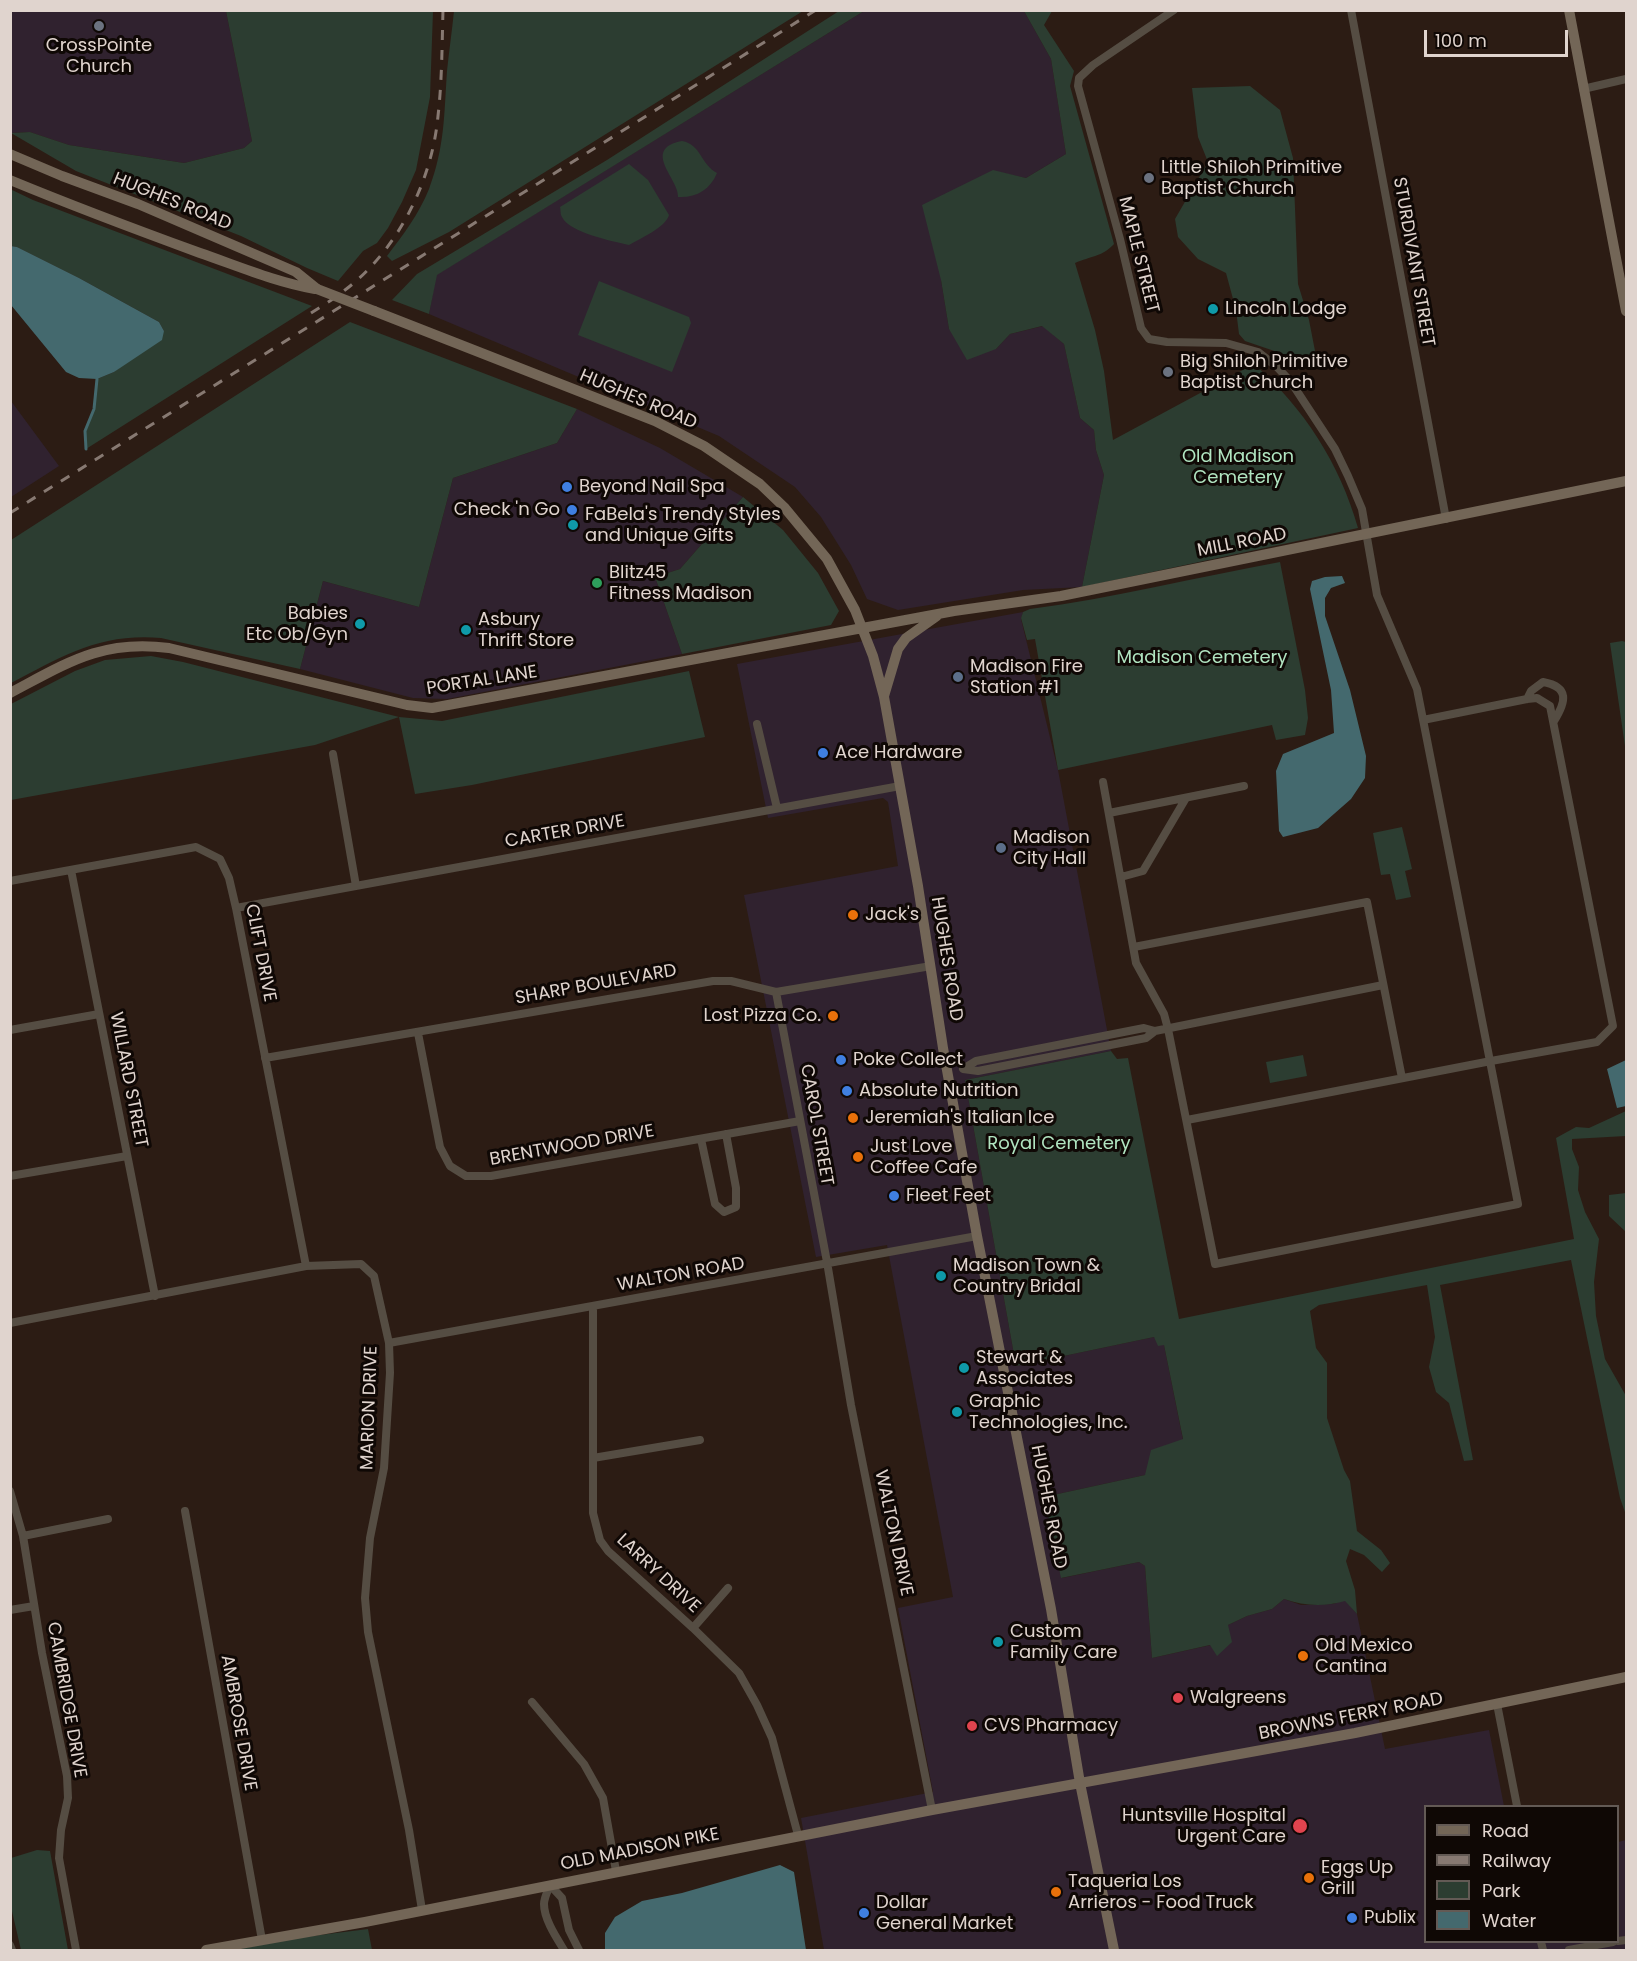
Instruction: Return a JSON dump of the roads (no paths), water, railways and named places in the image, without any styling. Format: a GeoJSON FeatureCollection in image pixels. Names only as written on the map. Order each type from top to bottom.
{"type":"FeatureCollection","features":[{"type":"Feature","properties":{"kind":"main road"},"geometry":{"type":"LineString","coordinates":[[1569,10],[1626,311]]}},
{"type":"Feature","properties":{"kind":"main road","name":"HUGHES ROAD"},"geometry":{"type":"LineString","coordinates":[[10,154],[138,204],[296,272],[317,289]]}},
{"type":"Feature","properties":{"kind":"main road","name":"HUGHES ROAD"},"geometry":{"type":"LineString","coordinates":[[10,180],[99,216],[262,275],[291,285],[317,289],[374,310],[655,421],[704,446],[760,484],[809,535],[842,583],[862,627],[884,697],[931,966],[947,1073],[1051,1609],[1080,1783],[1114,1950]]}},
{"type":"Feature","properties":{"kind":"main road","name":"MILL ROAD"},"geometry":{"type":"LineString","coordinates":[[862,627],[1061,596],[1626,481]]}},
{"type":"Feature","properties":{"kind":"main road"},"geometry":{"type":"LineString","coordinates":[[884,697],[898,649],[906,638],[941,613]]}},
{"type":"Feature","properties":{"kind":"main road","name":"PORTAL LANE"},"geometry":{"type":"LineString","coordinates":[[10,693],[78,657],[109,648],[147,645],[169,648],[407,705],[432,708],[862,627]]}},
{"type":"Feature","properties":{"kind":"main road","name":"BROWNS FERRY ROAD"},"geometry":{"type":"LineString","coordinates":[[1080,1783],[1261,1752],[1626,1677]]}},
{"type":"Feature","properties":{"kind":"main road","name":"OLD MADISON PIKE"},"geometry":{"type":"LineString","coordinates":[[206,1950],[422,1910],[798,1835],[1080,1783]]}},
{"type":"Feature","properties":{"kind":"street","name":"MAPLE STREET"},"geometry":{"type":"LineString","coordinates":[[1174,10],[1093,65],[1079,78],[1078,86],[1120,239],[1141,328],[1149,339],[1167,342],[1226,343],[1241,346],[1258,352],[1277,367],[1291,382],[1335,449],[1362,509],[1367,534]]}},
{"type":"Feature","properties":{"kind":"street","name":"STURDIVANT STREET"},"geometry":{"type":"LineString","coordinates":[[1351,10],[1446,519]]}},
{"type":"Feature","properties":{"kind":"street"},"geometry":{"type":"LineString","coordinates":[[1583,89],[1626,79]]}},
{"type":"Feature","properties":{"kind":"street"},"geometry":{"type":"LineString","coordinates":[[1103,782],[1136,963],[1164,1014],[1168,1029],[1215,1264],[1518,1204],[1417,689],[1377,595],[1367,534]]}},
{"type":"Feature","properties":{"kind":"street"},"geometry":{"type":"LineString","coordinates":[[1527,699],[1531,690],[1543,682],[1561,689],[1564,697],[1554,721]]}},
{"type":"Feature","properties":{"kind":"street"},"geometry":{"type":"LineString","coordinates":[[1187,1120],[1597,1042],[1613,1026],[1550,706],[1537,698],[1527,699],[1423,720]]}},
{"type":"Feature","properties":{"kind":"street"},"geometry":{"type":"LineString","coordinates":[[757,724],[777,808]]}},
{"type":"Feature","properties":{"kind":"street"},"geometry":{"type":"LineString","coordinates":[[333,754],[356,886]]}},
{"type":"Feature","properties":{"kind":"street","name":"CARTER DRIVE"},"geometry":{"type":"LineString","coordinates":[[236,908],[900,786]]}},
{"type":"Feature","properties":{"kind":"street"},"geometry":{"type":"LineString","coordinates":[[1109,813],[1244,786]]}},
{"type":"Feature","properties":{"kind":"street"},"geometry":{"type":"LineString","coordinates":[[1121,877],[1143,871],[1186,798]]}},
{"type":"Feature","properties":{"kind":"street","name":"CLIFT DRIVE"},"geometry":{"type":"LineString","coordinates":[[10,881],[196,847],[220,859],[229,878],[236,908],[306,1266]]}},
{"type":"Feature","properties":{"kind":"street","name":"WILLARD STREET"},"geometry":{"type":"LineString","coordinates":[[71,870],[155,1296]]}},
{"type":"Feature","properties":{"kind":"street"},"geometry":{"type":"LineString","coordinates":[[1134,947],[1367,902],[1402,1078]]}},
{"type":"Feature","properties":{"kind":"street","name":"SHARP BOULEVARD"},"geometry":{"type":"LineString","coordinates":[[266,1058],[713,981],[731,981],[776,992],[931,966]]}},
{"type":"Feature","properties":{"kind":"street"},"geometry":{"type":"LineString","coordinates":[[947,1073],[963,1069],[976,1061],[1144,1028],[1155,1031],[1168,1029],[1383,985]]}},
{"type":"Feature","properties":{"kind":"street","name":"CAROL STREET"},"geometry":{"type":"LineString","coordinates":[[776,992],[827,1263]]}},
{"type":"Feature","properties":{"kind":"street"},"geometry":{"type":"LineString","coordinates":[[10,1029],[99,1014]]}},
{"type":"Feature","properties":{"kind":"street"},"geometry":{"type":"LineString","coordinates":[[963,1069],[978,1071],[1082,1051],[1146,1038],[1155,1031]]}},
{"type":"Feature","properties":{"kind":"street","name":"BRENTWOOD DRIVE"},"geometry":{"type":"LineString","coordinates":[[418,1033],[440,1147],[450,1166],[466,1176],[491,1176],[800,1121]]}},
{"type":"Feature","properties":{"kind":"street"},"geometry":{"type":"LineString","coordinates":[[1080,1041],[1082,1051]]}},
{"type":"Feature","properties":{"kind":"street"},"geometry":{"type":"LineString","coordinates":[[700,1139],[715,1204],[724,1212],[736,1207],[736,1188],[726,1134]]}},
{"type":"Feature","properties":{"kind":"street"},"geometry":{"type":"LineString","coordinates":[[10,1176],[127,1156]]}},
{"type":"Feature","properties":{"kind":"street","name":"WALTON ROAD"},"geometry":{"type":"LineString","coordinates":[[389,1343],[977,1236]]}},
{"type":"Feature","properties":{"kind":"street","name":"MARION DRIVE"},"geometry":{"type":"LineString","coordinates":[[10,1323],[306,1266],[335,1263],[361,1264],[374,1276],[389,1343],[390,1372],[384,1468],[370,1538],[365,1598],[368,1632],[409,1830],[422,1910]]}},
{"type":"Feature","properties":{"kind":"street","name":"WALTON DRIVE"},"geometry":{"type":"LineString","coordinates":[[827,1263],[851,1405],[932,1810]]}},
{"type":"Feature","properties":{"kind":"street","name":"LARRY DRIVE"},"geometry":{"type":"LineString","coordinates":[[593,1307],[593,1513],[600,1540],[608,1551],[739,1673],[758,1705],[772,1738],[798,1835]]}},
{"type":"Feature","properties":{"kind":"street"},"geometry":{"type":"LineString","coordinates":[[593,1458],[700,1440]]}},
{"type":"Feature","properties":{"kind":"street","name":"CAMBRIDGE DRIVE"},"geometry":{"type":"LineString","coordinates":[[10,1491],[22,1536],[67,1776],[68,1798],[61,1830],[59,1858],[76,1950]]}},
{"type":"Feature","properties":{"kind":"street","name":"AMBROSE DRIVE"},"geometry":{"type":"LineString","coordinates":[[185,1511],[262,1940]]}},
{"type":"Feature","properties":{"kind":"street"},"geometry":{"type":"LineString","coordinates":[[22,1536],[108,1519]]}},
{"type":"Feature","properties":{"kind":"street"},"geometry":{"type":"LineString","coordinates":[[693,1628],[728,1588]]}},
{"type":"Feature","properties":{"kind":"street"},"geometry":{"type":"LineString","coordinates":[[10,1610],[34,1606]]}},
{"type":"Feature","properties":{"kind":"street"},"geometry":{"type":"LineString","coordinates":[[532,1702],[584,1764],[603,1798],[616,1871]]}},
{"type":"Feature","properties":{"kind":"street"},"geometry":{"type":"LineString","coordinates":[[1497,1704],[1517,1805]]}},
{"type":"Feature","properties":{"kind":"street"},"geometry":{"type":"LineString","coordinates":[[564,1950],[552,1930],[543,1902],[550,1885],[562,1899],[571,1936],[579,1950]]}},
{"type":"Feature","properties":{"kind":"street"},"geometry":{"type":"LineString","coordinates":[[1569,1950],[1603,1943]]}},
{"type":"Feature","properties":{"kind":"street"},"geometry":{"type":"LineString","coordinates":[[10,1945],[12,1950]]}},
{"type":"Feature","properties":{"kind":"water"},"geometry":{"type":"Polygon","coordinates":[[[11,246],[79,278],[159,322],[164,331],[162,340],[114,372],[97,379],[79,378],[66,372],[11,305],[11,246]]]}},
{"type":"Feature","properties":{"kind":"water"},"geometry":{"type":"Polygon","coordinates":[[[1342,576],[1345,583],[1331,588],[1325,598],[1325,616],[1350,690],[1366,756],[1365,778],[1351,799],[1318,828],[1283,837],[1279,831],[1276,771],[1283,754],[1334,733],[1331,690],[1310,589],[1312,581],[1325,577],[1342,576]]]}},
{"type":"Feature","properties":{"kind":"water"},"geometry":{"type":"Polygon","coordinates":[[[1626,1060],[1626,1106],[1617,1108],[1607,1069],[1626,1060]]]}},
{"type":"Feature","properties":{"kind":"water"},"geometry":{"type":"Polygon","coordinates":[[[780,1865],[794,1872],[806,1950],[605,1950],[605,1933],[615,1917],[642,1901],[682,1893],[780,1865]]]}},
{"type":"Feature","properties":{"kind":"waterway"},"geometry":{"type":"LineString","coordinates":[[86,449],[85,431],[94,409],[97,379]]}},
{"type":"Feature","properties":{"kind":"railway"},"geometry":{"type":"LineString","coordinates":[[311,313],[345,290],[381,255],[396,235],[420,189],[428,165],[438,116],[443,10]]}},
{"type":"Feature","properties":{"kind":"railway"},"geometry":{"type":"LineString","coordinates":[[10,513],[816,10]]}},
{"type":"Feature","properties":{"kind":"place","name":"CrossPointe Church"},"geometry":{"type":"Point","coordinates":[99,26]}},
{"type":"Feature","properties":{"kind":"place","name":"Little Shiloh Primitive Baptist Church"},"geometry":{"type":"Point","coordinates":[1149,178]}},
{"type":"Feature","properties":{"kind":"place","name":"Lincoln Lodge"},"geometry":{"type":"Point","coordinates":[1213,309]}},
{"type":"Feature","properties":{"kind":"place","name":"Big Shiloh Primitive Baptist Church"},"geometry":{"type":"Point","coordinates":[1168,372]}},
{"type":"Feature","properties":{"kind":"place","name":"Beyond Nail Spa"},"geometry":{"type":"Point","coordinates":[567,487]}},
{"type":"Feature","properties":{"kind":"place","name":"Check 'n Go"},"geometry":{"type":"Point","coordinates":[572,510]}},
{"type":"Feature","properties":{"kind":"place","name":"FaBela's Trendy Styles and Unique Gifts"},"geometry":{"type":"Point","coordinates":[573,525]}},
{"type":"Feature","properties":{"kind":"place","name":"Blitz45 Fitness Madison"},"geometry":{"type":"Point","coordinates":[597,583]}},
{"type":"Feature","properties":{"kind":"place","name":"Babies Etc Ob/Gyn"},"geometry":{"type":"Point","coordinates":[360,624]}},
{"type":"Feature","properties":{"kind":"place","name":"Asbury Thrift Store"},"geometry":{"type":"Point","coordinates":[466,630]}},
{"type":"Feature","properties":{"kind":"place","name":"Madison Fire Station #1"},"geometry":{"type":"Point","coordinates":[958,677]}},
{"type":"Feature","properties":{"kind":"place","name":"Ace Hardware"},"geometry":{"type":"Point","coordinates":[823,753]}},
{"type":"Feature","properties":{"kind":"place","name":"Madison City Hall"},"geometry":{"type":"Point","coordinates":[1001,848]}},
{"type":"Feature","properties":{"kind":"place","name":"Jack's"},"geometry":{"type":"Point","coordinates":[853,915]}},
{"type":"Feature","properties":{"kind":"place","name":"Lost Pizza Co."},"geometry":{"type":"Point","coordinates":[833,1016]}},
{"type":"Feature","properties":{"kind":"place","name":"Poke Collect"},"geometry":{"type":"Point","coordinates":[841,1060]}},
{"type":"Feature","properties":{"kind":"place","name":"Absolute Nutrition"},"geometry":{"type":"Point","coordinates":[847,1091]}},
{"type":"Feature","properties":{"kind":"place","name":"Jeremiah's Italian Ice"},"geometry":{"type":"Point","coordinates":[853,1118]}},
{"type":"Feature","properties":{"kind":"place","name":"Just Love Coffee Cafe"},"geometry":{"type":"Point","coordinates":[858,1157]}},
{"type":"Feature","properties":{"kind":"place","name":"Fleet Feet"},"geometry":{"type":"Point","coordinates":[894,1196]}},
{"type":"Feature","properties":{"kind":"place","name":"Madison Town & Country Bridal"},"geometry":{"type":"Point","coordinates":[941,1276]}},
{"type":"Feature","properties":{"kind":"place","name":"Stewart & Associates"},"geometry":{"type":"Point","coordinates":[964,1368]}},
{"type":"Feature","properties":{"kind":"place","name":"Graphic Technologies, Inc."},"geometry":{"type":"Point","coordinates":[957,1412]}},
{"type":"Feature","properties":{"kind":"place","name":"Custom Family Care"},"geometry":{"type":"Point","coordinates":[998,1642]}},
{"type":"Feature","properties":{"kind":"place","name":"Old Mexico Cantina"},"geometry":{"type":"Point","coordinates":[1303,1656]}},
{"type":"Feature","properties":{"kind":"place","name":"Walgreens"},"geometry":{"type":"Point","coordinates":[1178,1698]}},
{"type":"Feature","properties":{"kind":"place","name":"CVS Pharmacy"},"geometry":{"type":"Point","coordinates":[972,1726]}},
{"type":"Feature","properties":{"kind":"place","name":"Huntsville Hospital Urgent Care"},"geometry":{"type":"Point","coordinates":[1300,1826]}},
{"type":"Feature","properties":{"kind":"place","name":"Eggs Up Grill"},"geometry":{"type":"Point","coordinates":[1309,1878]}},
{"type":"Feature","properties":{"kind":"place","name":"Taqueria Los Arrieros - Food Truck"},"geometry":{"type":"Point","coordinates":[1056,1892]}},
{"type":"Feature","properties":{"kind":"place","name":"Dollar General Market"},"geometry":{"type":"Point","coordinates":[864,1913]}},
{"type":"Feature","properties":{"kind":"place","name":"Publix"},"geometry":{"type":"Point","coordinates":[1352,1918]}},
{"type":"Feature","properties":{"kind":"park label","name":"Old Madison Cemetery"},"geometry":{"type":"Point","coordinates":[1238,467]}},
{"type":"Feature","properties":{"kind":"park label","name":"Madison Cemetery"},"geometry":{"type":"Point","coordinates":[1202,658]}},
{"type":"Feature","properties":{"kind":"park label","name":"Royal Cemetery"},"geometry":{"type":"Point","coordinates":[1059,1144]}}]}
